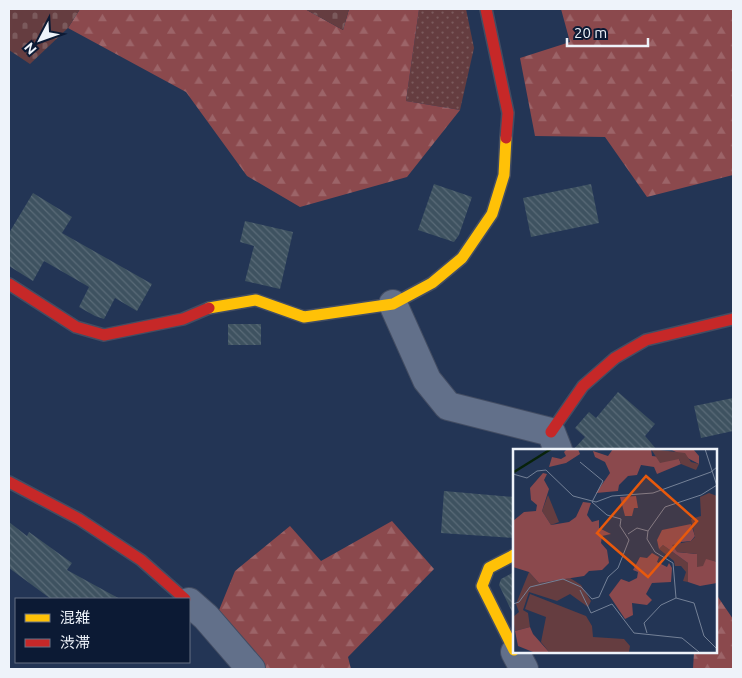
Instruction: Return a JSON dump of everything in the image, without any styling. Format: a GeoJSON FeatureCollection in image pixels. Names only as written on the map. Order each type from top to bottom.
{"type":"FeatureCollection","features":[{"type":"Feature","properties":{"kind":"street"},"geometry":{"type":"LineString","coordinates":[[9,284],[76,328],[104,335],[183,319],[214,306],[256,300],[304,317],[393,304],[432,283],[462,258],[492,214],[504,175],[508,113],[486,9]]}},
{"type":"Feature","properties":{"kind":"street"},"geometry":{"type":"LineString","coordinates":[[393,304],[427,380],[448,406],[555,441],[583,386],[616,358],[646,340],[733,319]]}},
{"type":"Feature","properties":{"kind":"street"},"geometry":{"type":"LineString","coordinates":[[9,482],[79,519],[141,560],[184,598]]}},
{"type":"Feature","properties":{"kind":"street"},"geometry":{"type":"LineString","coordinates":[[513,556],[489,568],[482,586],[513,647]]}},
{"type":"Feature","properties":{"kind":"street"},"geometry":{"type":"LineString","coordinates":[[190,603],[206,617],[251,669]]}},
{"type":"Feature","properties":{"kind":"street"},"geometry":{"type":"LineString","coordinates":[[516,653],[524,669]]}},
{"type":"Feature","properties":{"kind":"green space"},"geometry":{"type":"Polygon","coordinates":[[[9,9],[80,9],[68,28],[30,64],[9,50],[9,9]]]}},
{"type":"Feature","properties":{"kind":"green space"},"geometry":{"type":"Polygon","coordinates":[[[80,9],[305,9],[343,30],[349,9],[419,9],[406,101],[460,110],[407,177],[300,207],[247,176],[186,92],[68,28],[80,9]]]}},
{"type":"Feature","properties":{"kind":"green space"},"geometry":{"type":"Polygon","coordinates":[[[305,9],[349,9],[343,30],[305,9]]]}},
{"type":"Feature","properties":{"kind":"green space"},"geometry":{"type":"Polygon","coordinates":[[[419,9],[466,9],[474,48],[460,110],[406,101],[419,9]]]}},
{"type":"Feature","properties":{"kind":"green space"},"geometry":{"type":"Polygon","coordinates":[[[561,9],[733,9],[733,175],[647,197],[605,137],[535,136],[520,58],[570,42],[561,9]]]}},
{"type":"Feature","properties":{"kind":"green space"},"geometry":{"type":"Polygon","coordinates":[[[392,521],[434,569],[348,657],[351,669],[260,669],[215,620],[235,571],[290,526],[321,561],[392,521]]]}},
{"type":"Feature","properties":{"kind":"green space"},"geometry":{"type":"Polygon","coordinates":[[[717,595],[733,619],[733,669],[693,669],[694,653],[717,653],[717,595]]]}},
{"type":"Feature","properties":{"kind":"building"},"geometry":{"type":"Polygon","coordinates":[[[434,184],[472,197],[459,235],[454,242],[418,230],[434,184]]]}},
{"type":"Feature","properties":{"kind":"building"},"geometry":{"type":"Polygon","coordinates":[[[591,184],[599,223],[531,237],[523,198],[591,184]]]}},
{"type":"Feature","properties":{"kind":"building"},"geometry":{"type":"Polygon","coordinates":[[[33,193],[72,217],[62,233],[152,284],[137,311],[115,298],[104,319],[95,316],[79,307],[89,287],[44,261],[33,281],[9,266],[9,233],[33,193]]]}},
{"type":"Feature","properties":{"kind":"building"},"geometry":{"type":"Polygon","coordinates":[[[245,221],[293,232],[280,289],[245,281],[254,246],[240,242],[245,221]]]}},
{"type":"Feature","properties":{"kind":"building"},"geometry":{"type":"Polygon","coordinates":[[[228,324],[261,324],[261,345],[228,345],[228,324]]]}},
{"type":"Feature","properties":{"kind":"building"},"geometry":{"type":"Polygon","coordinates":[[[618,392],[655,424],[645,436],[656,449],[574,449],[585,437],[575,428],[589,412],[596,418],[618,392]]]}},
{"type":"Feature","properties":{"kind":"building"},"geometry":{"type":"Polygon","coordinates":[[[733,398],[733,431],[701,438],[694,406],[733,398]]]}},
{"type":"Feature","properties":{"kind":"building"},"geometry":{"type":"Polygon","coordinates":[[[444,491],[513,497],[513,538],[441,533],[444,491]]]}},
{"type":"Feature","properties":{"kind":"building"},"geometry":{"type":"Polygon","coordinates":[[[9,522],[27,536],[29,532],[72,563],[67,570],[118,598],[50,598],[9,568],[9,522]]]}},
{"type":"Feature","properties":{"kind":"building"},"geometry":{"type":"Polygon","coordinates":[[[513,573],[513,614],[499,585],[501,579],[513,573]]]}},
{"type":"Feature","properties":{"kind":"traffic: slow"},"geometry":{"type":"LineString","coordinates":[[209,308],[256,300],[304,317],[393,304],[432,283],[462,258],[492,214],[504,175],[506,138]]}},
{"type":"Feature","properties":{"kind":"traffic: slow"},"geometry":{"type":"LineString","coordinates":[[513,556],[489,568],[482,586],[513,648]]}},
{"type":"Feature","properties":{"kind":"traffic: jam"},"geometry":{"type":"LineString","coordinates":[[486,9],[508,113],[506,138]]}},
{"type":"Feature","properties":{"kind":"traffic: jam"},"geometry":{"type":"LineString","coordinates":[[9,284],[76,327],[104,335],[183,319],[209,308]]}},
{"type":"Feature","properties":{"kind":"traffic: jam"},"geometry":{"type":"LineString","coordinates":[[551,432],[583,386],[615,358],[646,340],[733,319]]}},
{"type":"Feature","properties":{"kind":"traffic: jam"},"geometry":{"type":"LineString","coordinates":[[9,482],[79,519],[141,560],[184,598]]}}]}
